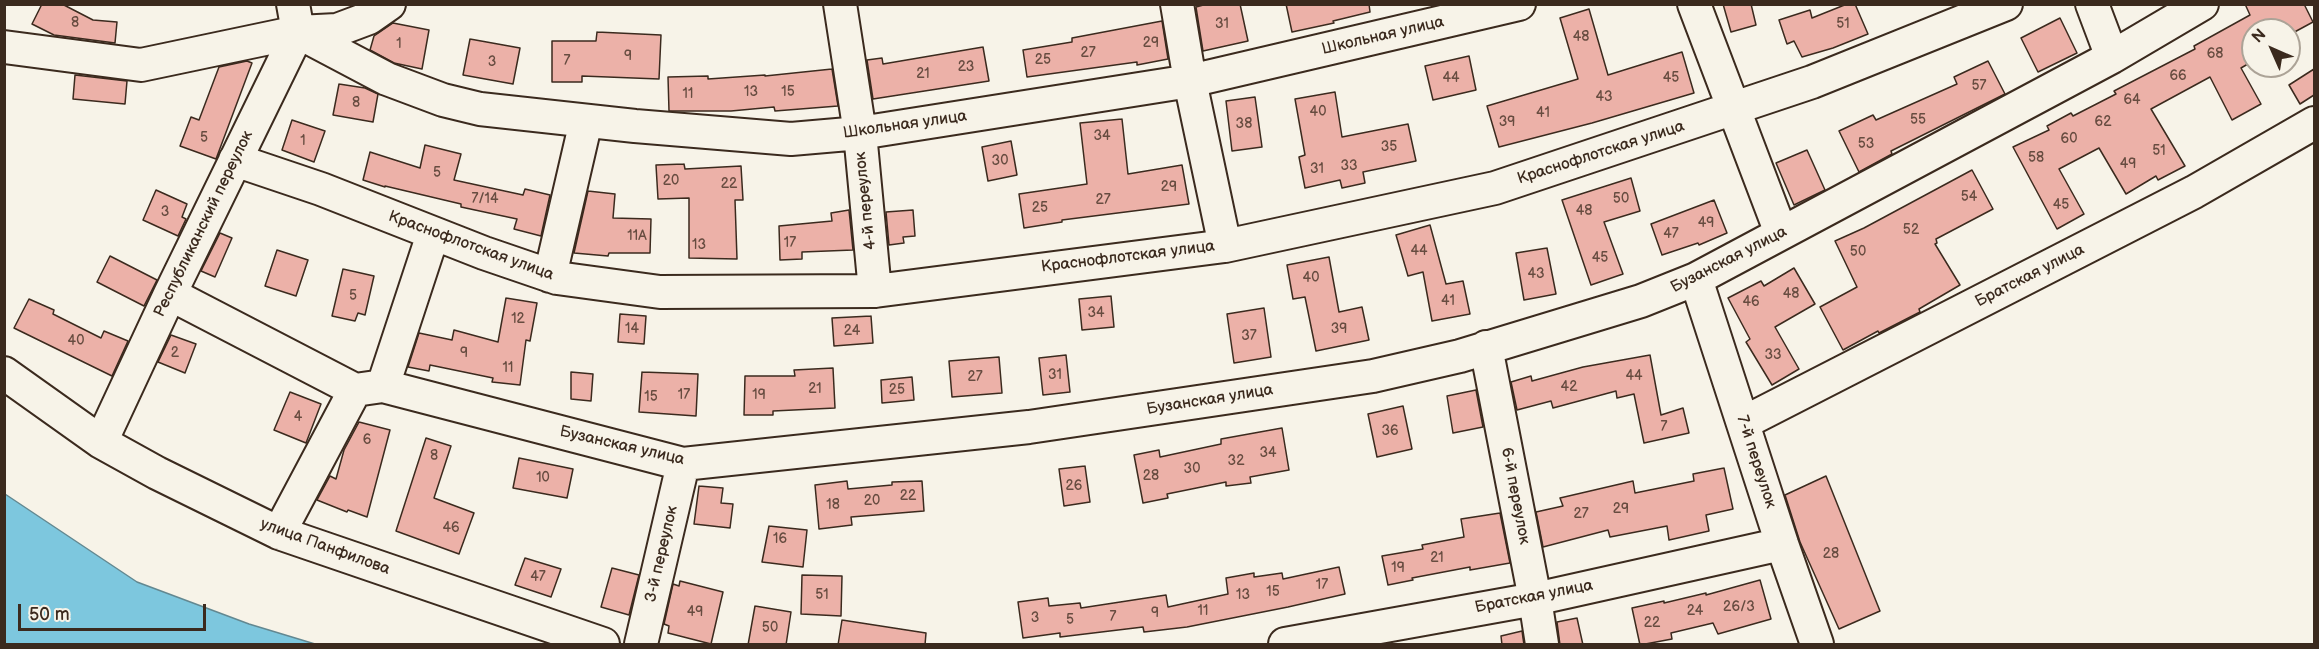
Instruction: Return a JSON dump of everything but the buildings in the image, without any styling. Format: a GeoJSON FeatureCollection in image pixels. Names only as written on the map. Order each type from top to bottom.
{"type":"FeatureCollection","features":[{"type":"Feature","properties":{"kind":"street"},"geometry":{"type":"LineString","coordinates":[[4,47],[141,65],[296,18],[337,30],[369,18],[389,4]]}},
{"type":"Feature","properties":{"kind":"street","name":"4-й переулок"},"geometry":{"type":"LineString","coordinates":[[840,4],[860,133],[875,291]]}},
{"type":"Feature","properties":{"kind":"street"},"geometry":{"type":"LineString","coordinates":[[1177,4],[1190,81],[1224,246]]}},
{"type":"Feature","properties":{"kind":"street","name":"Школьная улица"},"geometry":{"type":"LineString","coordinates":[[296,18],[387,79],[443,100],[480,109],[586,121],[791,139],[860,133],[1190,81],[1519,4]]}},
{"type":"Feature","properties":{"kind":"street"},"geometry":{"type":"LineString","coordinates":[[1694,4],[1781,233]]}},
{"type":"Feature","properties":{"kind":"street","name":"Краснофлотская улица"},"geometry":{"type":"LineString","coordinates":[[235,160],[321,189],[433,234],[550,276],[660,292],[875,291],[1224,246],[1495,188],[1812,82],[2006,4]]}},
{"type":"Feature","properties":{"kind":"street"},"geometry":{"type":"LineString","coordinates":[[2092,4],[2112,57]]}},
{"type":"Feature","properties":{"kind":"street","name":"Бузанская улица"},"geometry":{"type":"LineString","coordinates":[[170,294],[369,388],[683,464],[1029,428],[1373,375],[1460,356],[1641,301],[1696,279],[2112,57],[2202,4]]}},
{"type":"Feature","properties":{"kind":"street","name":"Республиканский переулок"},"geometry":{"type":"LineString","coordinates":[[101,442],[235,160],[296,18]]}},
{"type":"Feature","properties":{"kind":"street"},"geometry":{"type":"LineString","coordinates":[[550,276],[586,121]]}},
{"type":"Feature","properties":{"kind":"street","name":"Братская улица"},"geometry":{"type":"LineString","coordinates":[[1743,423],[2194,192],[2314,123]]}},
{"type":"Feature","properties":{"kind":"street"},"geometry":{"type":"LineString","coordinates":[[279,534],[369,388],[433,234]]}},
{"type":"Feature","properties":{"kind":"street","name":"7-й переулок"},"geometry":{"type":"LineString","coordinates":[[1696,279],[1817,645]]}},
{"type":"Feature","properties":{"kind":"street","name":"6-й переулок"},"geometry":{"type":"LineString","coordinates":[[1486,347],[1535,598],[1542,645]]}},
{"type":"Feature","properties":{"kind":"street","name":"улица Панфилова"},"geometry":{"type":"LineString","coordinates":[[4,373],[101,442],[279,534],[603,645]]}},
{"type":"Feature","properties":{"kind":"street","name":"3-й переулок"},"geometry":{"type":"LineString","coordinates":[[641,645],[683,464]]}},
{"type":"Feature","properties":{"kind":"street","name":"Братская улица"},"geometry":{"type":"LineString","coordinates":[[1285,645],[1535,598],[1782,544]]}},
{"type":"Feature","properties":{"kind":"water"},"geometry":{"type":"Polygon","coordinates":[[[5,494],[137,582],[249,624],[315,644],[5,644],[5,494]]]}}]}
